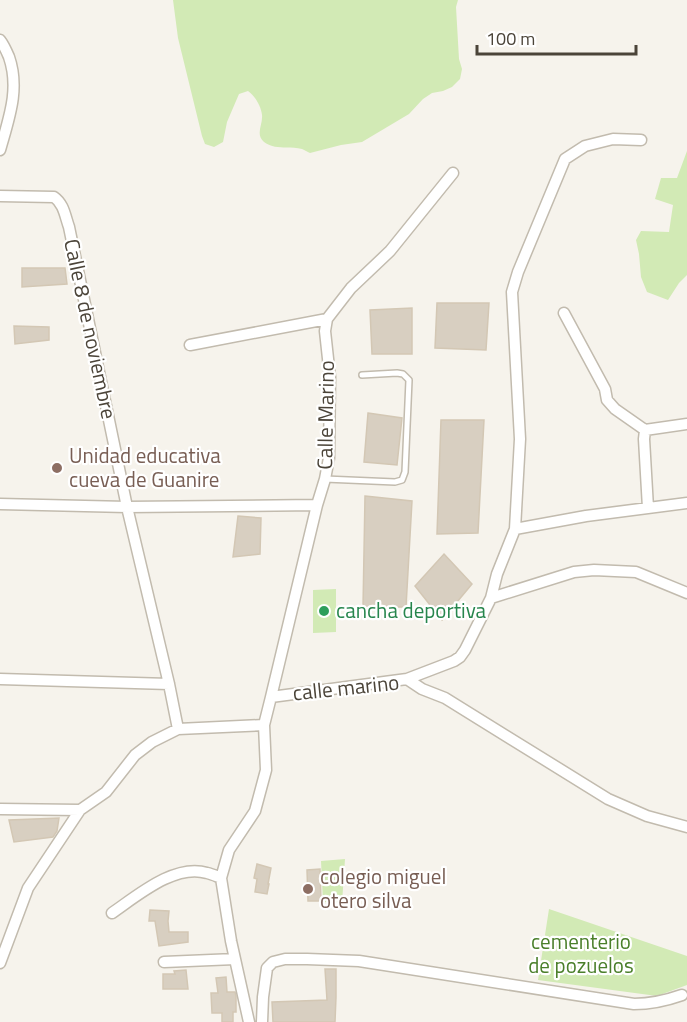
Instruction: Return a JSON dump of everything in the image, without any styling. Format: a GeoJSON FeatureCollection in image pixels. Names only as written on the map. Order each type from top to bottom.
{"type":"FeatureCollection","features":[{"type":"Feature","properties":{"kind":"street"},"geometry":{"type":"LineString","coordinates":[[0,40],[14,73],[14,93],[0,150]]}},
{"type":"Feature","properties":{"kind":"street"},"geometry":{"type":"LineString","coordinates":[[407,679],[460,657],[491,598],[496,574],[515,529],[520,439],[512,292],[518,272],[565,159],[585,146],[613,139],[641,140]]}},
{"type":"Feature","properties":{"kind":"street"},"geometry":{"type":"LineString","coordinates":[[190,345],[327,319],[351,288],[390,251],[453,173]]}},
{"type":"Feature","properties":{"kind":"street","name":"Calle 8 de noviembre"},"geometry":{"type":"LineString","coordinates":[[0,196],[54,197],[60,201],[63,209],[178,729]]}},
{"type":"Feature","properties":{"kind":"street"},"geometry":{"type":"LineString","coordinates":[[564,313],[605,389],[607,400],[615,409],[645,430],[687,424]]}},
{"type":"Feature","properties":{"kind":"street","name":"Calle Marino"},"geometry":{"type":"LineString","coordinates":[[271,697],[329,458],[330,377],[325,331],[327,319]]}},
{"type":"Feature","properties":{"kind":"street"},"geometry":{"type":"LineString","coordinates":[[645,430],[648,508]]}},
{"type":"Feature","properties":{"kind":"street"},"geometry":{"type":"LineString","coordinates":[[515,529],[586,516],[687,503]]}},
{"type":"Feature","properties":{"kind":"street"},"geometry":{"type":"LineString","coordinates":[[0,504],[128,507],[317,505]]}},
{"type":"Feature","properties":{"kind":"street"},"geometry":{"type":"LineString","coordinates":[[491,598],[574,572],[594,570],[636,572],[687,593]]}},
{"type":"Feature","properties":{"kind":"street"},"geometry":{"type":"LineString","coordinates":[[0,679],[169,684]]}},
{"type":"Feature","properties":{"kind":"street","name":"calle marino"},"geometry":{"type":"LineString","coordinates":[[249,1022],[220,878],[229,850],[255,811],[266,770],[264,725],[271,697],[407,679],[445,698],[608,799],[647,816],[687,827]]}},
{"type":"Feature","properties":{"kind":"street"},"geometry":{"type":"LineString","coordinates":[[0,963],[28,888],[80,810],[106,792],[135,755],[152,742],[178,729],[264,725]]}},
{"type":"Feature","properties":{"kind":"street"},"geometry":{"type":"LineString","coordinates":[[0,809],[80,810]]}},
{"type":"Feature","properties":{"kind":"street"},"geometry":{"type":"LineString","coordinates":[[112,913],[153,885],[176,874],[189,871],[206,872],[220,878]]}},
{"type":"Feature","properties":{"kind":"street"},"geometry":{"type":"LineString","coordinates":[[164,962],[235,959]]}},
{"type":"Feature","properties":{"kind":"street"},"geometry":{"type":"LineString","coordinates":[[262,1022],[267,968],[273,962],[285,959],[359,961],[634,1004],[650,1004],[682,995]]}},
{"type":"Feature","properties":{"kind":"lane"},"geometry":{"type":"LineString","coordinates":[[325,479],[395,482],[402,480],[405,471],[409,380],[404,374],[397,373],[362,375]]}},
{"type":"Feature","properties":{"kind":"green space"},"geometry":{"type":"Polygon","coordinates":[[[173,0],[458,0],[456,7],[459,59],[462,69],[460,79],[452,87],[432,93],[409,114],[362,142],[310,153],[303,149],[269,145],[261,139],[262,115],[255,98],[248,91],[239,94],[227,122],[223,142],[214,147],[205,144],[202,136],[178,38],[173,0]]]}},
{"type":"Feature","properties":{"kind":"green space"},"geometry":{"type":"Polygon","coordinates":[[[687,151],[687,275],[668,300],[647,292],[641,277],[636,240],[641,231],[669,232],[673,205],[655,199],[661,178],[677,178],[687,151]]]}},
{"type":"Feature","properties":{"kind":"green space","name":"cancha deportiva"},"geometry":{"type":"Polygon","coordinates":[[[336,589],[336,632],[313,633],[313,590],[336,589]]]}},
{"type":"Feature","properties":{"kind":"green space"},"geometry":{"type":"Polygon","coordinates":[[[345,859],[342,903],[323,902],[321,861],[345,859]]]}},
{"type":"Feature","properties":{"kind":"green space","name":"cementerio de pozuelos"},"geometry":{"type":"Polygon","coordinates":[[[549,909],[687,956],[687,985],[657,996],[538,980],[549,909]]]}},
{"type":"Feature","properties":{"kind":"building"},"geometry":{"type":"Polygon","coordinates":[[[22,268],[65,268],[67,284],[22,287],[22,268]]]}},
{"type":"Feature","properties":{"kind":"building"},"geometry":{"type":"Polygon","coordinates":[[[437,303],[489,303],[486,350],[435,348],[437,303]]]}},
{"type":"Feature","properties":{"kind":"building"},"geometry":{"type":"Polygon","coordinates":[[[412,308],[412,354],[372,354],[370,310],[412,308]]]}},
{"type":"Feature","properties":{"kind":"building"},"geometry":{"type":"Polygon","coordinates":[[[14,326],[49,327],[49,340],[15,344],[14,326]]]}},
{"type":"Feature","properties":{"kind":"building"},"geometry":{"type":"Polygon","coordinates":[[[368,413],[402,418],[397,465],[364,462],[368,413]]]}},
{"type":"Feature","properties":{"kind":"building"},"geometry":{"type":"Polygon","coordinates":[[[441,420],[484,420],[478,533],[437,534],[441,420]]]}},
{"type":"Feature","properties":{"kind":"building"},"geometry":{"type":"Polygon","coordinates":[[[365,496],[412,501],[406,607],[363,607],[365,496]]]}},
{"type":"Feature","properties":{"kind":"building"},"geometry":{"type":"Polygon","coordinates":[[[238,516],[261,518],[260,554],[233,557],[238,516]]]}},
{"type":"Feature","properties":{"kind":"building"},"geometry":{"type":"Polygon","coordinates":[[[444,554],[472,584],[442,620],[415,586],[444,554]]]}},
{"type":"Feature","properties":{"kind":"building"},"geometry":{"type":"Polygon","coordinates":[[[59,818],[57,831],[53,837],[14,842],[9,820],[59,818]]]}},
{"type":"Feature","properties":{"kind":"building"},"geometry":{"type":"Polygon","coordinates":[[[257,864],[271,868],[267,894],[255,892],[257,879],[254,878],[257,864]]]}},
{"type":"Feature","properties":{"kind":"building"},"geometry":{"type":"Polygon","coordinates":[[[320,869],[321,901],[308,901],[307,870],[320,869]]]}},
{"type":"Feature","properties":{"kind":"building"},"geometry":{"type":"Polygon","coordinates":[[[150,910],[169,911],[169,932],[188,932],[188,942],[159,946],[155,921],[149,921],[150,910]]]}},
{"type":"Feature","properties":{"kind":"building"},"geometry":{"type":"Polygon","coordinates":[[[325,969],[336,969],[335,1022],[273,1022],[272,1002],[327,1000],[325,969]]]}},
{"type":"Feature","properties":{"kind":"building"},"geometry":{"type":"Polygon","coordinates":[[[186,970],[188,989],[163,989],[163,974],[175,974],[174,971],[186,970]]]}},
{"type":"Feature","properties":{"kind":"building"},"geometry":{"type":"Polygon","coordinates":[[[226,977],[227,992],[235,992],[236,996],[236,1012],[233,1012],[233,1022],[222,1022],[222,1013],[212,1013],[211,993],[218,993],[216,978],[226,977]]]}},
{"type":"Feature","properties":{"kind":"place","name":"Unidad educativa cueva de Guanire"},"geometry":{"type":"Point","coordinates":[57,468]}},
{"type":"Feature","properties":{"kind":"place","name":"cancha deportiva"},"geometry":{"type":"Point","coordinates":[324,611]}},
{"type":"Feature","properties":{"kind":"place","name":"colegio miguel otero silva"},"geometry":{"type":"Point","coordinates":[308,889]}}]}
